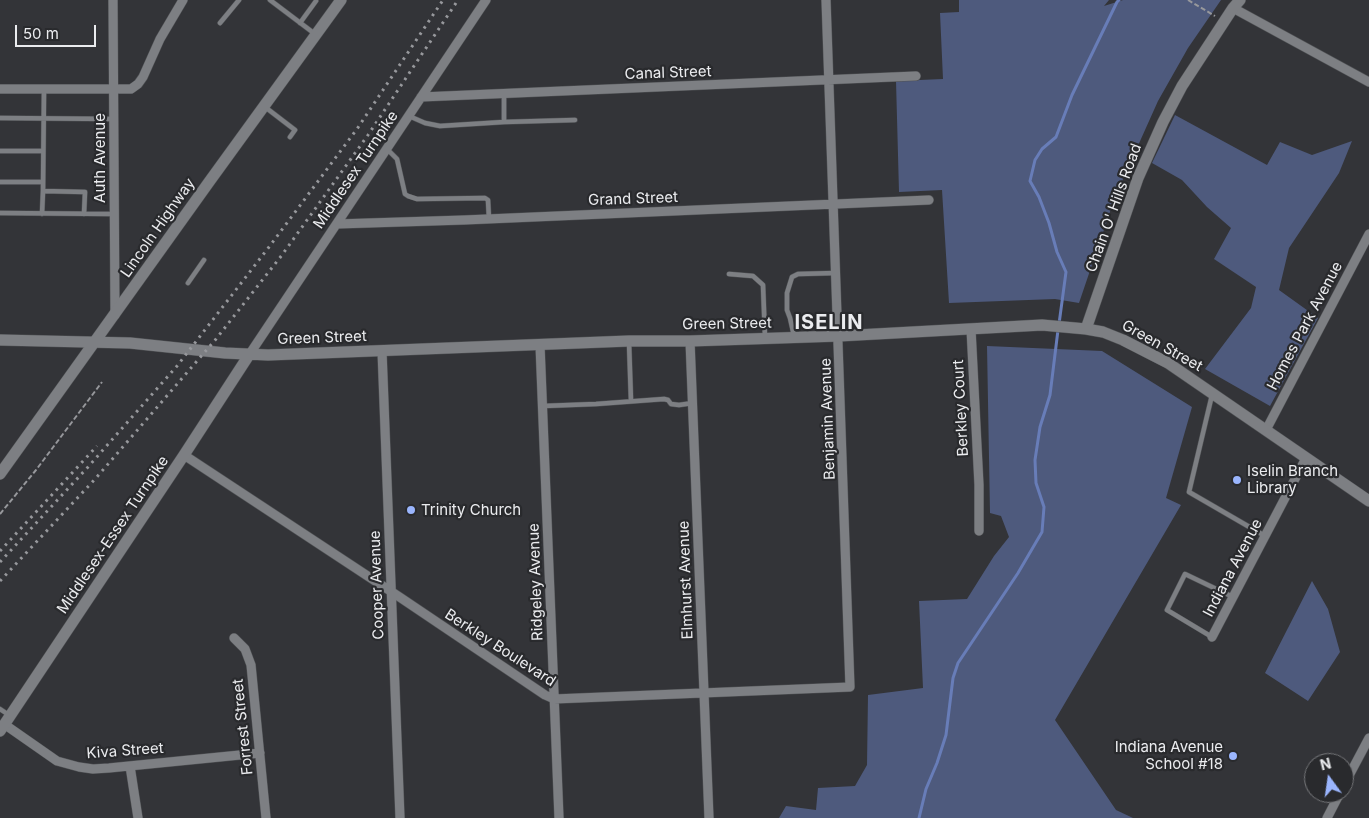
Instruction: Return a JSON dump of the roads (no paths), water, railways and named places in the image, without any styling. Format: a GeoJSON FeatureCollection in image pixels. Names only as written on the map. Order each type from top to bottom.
{"type":"FeatureCollection","features":[{"type":"Feature","properties":{"kind":"street","name":"Auth Avenue"},"geometry":{"type":"LineString","coordinates":[[113,0],[115,315]]}},
{"type":"Feature","properties":{"kind":"street"},"geometry":{"type":"LineString","coordinates":[[0,89],[131,89],[143,77],[160,39],[182,0]]}},
{"type":"Feature","properties":{"kind":"street","name":"Lincoln Highway"},"geometry":{"type":"LineString","coordinates":[[0,474],[341,0]]}},
{"type":"Feature","properties":{"kind":"street","name":"Middlesex Turnpike"},"geometry":{"type":"LineString","coordinates":[[249,355],[486,0]]}},
{"type":"Feature","properties":{"kind":"street","name":"Benjamin Avenue"},"geometry":{"type":"LineString","coordinates":[[826,0],[850,687]]}},
{"type":"Feature","properties":{"kind":"street"},"geometry":{"type":"LineString","coordinates":[[1237,4],[1369,82]]}},
{"type":"Feature","properties":{"kind":"street","name":"Chain O' Hills Road"},"geometry":{"type":"LineString","coordinates":[[1086,328],[1138,178],[1163,122],[1182,86],[1237,4]]}},
{"type":"Feature","properties":{"kind":"street","name":"Canal Street"},"geometry":{"type":"LineString","coordinates":[[421,97],[916,76]]}},
{"type":"Feature","properties":{"kind":"street","name":"Grand Street"},"geometry":{"type":"LineString","coordinates":[[338,224],[929,200]]}},
{"type":"Feature","properties":{"kind":"street","name":"Homes Park Avenue"},"geometry":{"type":"LineString","coordinates":[[1266,430],[1369,234]]}},
{"type":"Feature","properties":{"kind":"street","name":"Green Street"},"geometry":{"type":"LineString","coordinates":[[0,340],[130,343],[249,355],[629,341],[794,338],[1042,325],[1086,328],[1124,340],[1168,364],[1369,501]]}},
{"type":"Feature","properties":{"kind":"street","name":"Berkley Court"},"geometry":{"type":"LineString","coordinates":[[971,329],[979,531]]}},
{"type":"Feature","properties":{"kind":"street","name":"Elmhurst Avenue"},"geometry":{"type":"LineString","coordinates":[[690,341],[709,818]]}},
{"type":"Feature","properties":{"kind":"street","name":"Ridgeley Avenue"},"geometry":{"type":"LineString","coordinates":[[540,344],[559,818]]}},
{"type":"Feature","properties":{"kind":"street","name":"Cooper Avenue"},"geometry":{"type":"LineString","coordinates":[[382,351],[400,818]]}},
{"type":"Feature","properties":{"kind":"street","name":"Middlesex-Essex Turnpike"},"geometry":{"type":"LineString","coordinates":[[5,724],[249,355]]}},
{"type":"Feature","properties":{"kind":"street","name":"Berkley Boulevard"},"geometry":{"type":"LineString","coordinates":[[184,455],[544,695],[554,699],[850,687]]}},
{"type":"Feature","properties":{"kind":"street","name":"Indiana Avenue"},"geometry":{"type":"LineString","coordinates":[[1212,637],[1306,458]]}},
{"type":"Feature","properties":{"kind":"street","name":"Forrest Street"},"geometry":{"type":"LineString","coordinates":[[234,638],[245,649],[251,665],[266,818]]}},
{"type":"Feature","properties":{"kind":"street","name":"Kiva Street"},"geometry":{"type":"LineString","coordinates":[[5,724],[57,761],[71,766],[93,768],[130,766],[260,753]]}},
{"type":"Feature","properties":{"kind":"street"},"geometry":{"type":"LineString","coordinates":[[1354,766],[1369,738]]}},
{"type":"Feature","properties":{"kind":"street"},"geometry":{"type":"LineString","coordinates":[[130,766],[138,818]]}},
{"type":"Feature","properties":{"kind":"street"},"geometry":{"type":"LineString","coordinates":[[1327,818],[1335,803]]}},
{"type":"Feature","properties":{"kind":"lane"},"geometry":{"type":"LineString","coordinates":[[220,23],[240,0]]}},
{"type":"Feature","properties":{"kind":"lane"},"geometry":{"type":"LineString","coordinates":[[270,0],[316,34]]}},
{"type":"Feature","properties":{"kind":"lane"},"geometry":{"type":"LineString","coordinates":[[300,22],[316,1]]}},
{"type":"Feature","properties":{"kind":"lane"},"geometry":{"type":"LineString","coordinates":[[42,214],[44,89]]}},
{"type":"Feature","properties":{"kind":"lane"},"geometry":{"type":"LineString","coordinates":[[504,93],[504,122]]}},
{"type":"Feature","properties":{"kind":"lane"},"geometry":{"type":"LineString","coordinates":[[264,106],[295,130],[290,137]]}},
{"type":"Feature","properties":{"kind":"lane"},"geometry":{"type":"LineString","coordinates":[[409,116],[424,123],[440,126],[575,120]]}},
{"type":"Feature","properties":{"kind":"lane"},"geometry":{"type":"LineString","coordinates":[[0,118],[114,119]]}},
{"type":"Feature","properties":{"kind":"lane"},"geometry":{"type":"LineString","coordinates":[[387,149],[397,158],[405,194],[417,198],[484,198],[488,200],[489,219]]}},
{"type":"Feature","properties":{"kind":"lane"},"geometry":{"type":"LineString","coordinates":[[0,152],[43,152]]}},
{"type":"Feature","properties":{"kind":"lane"},"geometry":{"type":"LineString","coordinates":[[0,182],[43,182]]}},
{"type":"Feature","properties":{"kind":"lane"},"geometry":{"type":"LineString","coordinates":[[43,191],[85,192],[84,214]]}},
{"type":"Feature","properties":{"kind":"lane"},"geometry":{"type":"LineString","coordinates":[[0,213],[114,214]]}},
{"type":"Feature","properties":{"kind":"lane"},"geometry":{"type":"LineString","coordinates":[[188,283],[204,260]]}},
{"type":"Feature","properties":{"kind":"lane"},"geometry":{"type":"LineString","coordinates":[[794,338],[787,310],[788,284],[792,277],[798,274],[836,273]]}},
{"type":"Feature","properties":{"kind":"lane"},"geometry":{"type":"LineString","coordinates":[[730,274],[753,276],[763,285],[765,338]]}},
{"type":"Feature","properties":{"kind":"lane"},"geometry":{"type":"LineString","coordinates":[[629,341],[631,401]]}},
{"type":"Feature","properties":{"kind":"lane"},"geometry":{"type":"LineString","coordinates":[[1213,393],[1189,492],[1265,536]]}},
{"type":"Feature","properties":{"kind":"lane"},"geometry":{"type":"LineString","coordinates":[[542,406],[596,404],[664,398],[672,404],[679,406],[693,403]]}},
{"type":"Feature","properties":{"kind":"lane"},"geometry":{"type":"LineString","coordinates":[[1212,637],[1167,610],[1185,574],[1233,597]]}},
{"type":"Feature","properties":{"kind":"lane"},"geometry":{"type":"LineString","coordinates":[[0,709],[5,724]]}},
{"type":"Feature","properties":{"kind":"waterway"},"geometry":{"type":"LineString","coordinates":[[1059,324],[1066,272],[1057,252],[1039,197],[1030,181],[1035,160],[1042,149],[1056,137],[1072,95],[1119,0]]}},
{"type":"Feature","properties":{"kind":"waterway"},"geometry":{"type":"LineString","coordinates":[[919,818],[926,789],[946,735],[953,678],[958,663],[1018,573],[1042,532],[1044,507],[1036,483],[1035,460],[1040,427],[1050,395],[1058,330]]}},
{"type":"Feature","properties":{"kind":"railway"},"geometry":{"type":"LineString","coordinates":[[0,562],[88,467],[177,366],[357,129],[443,0]]}},
{"type":"Feature","properties":{"kind":"railway"},"geometry":{"type":"LineString","coordinates":[[0,581],[96,478],[216,339],[282,255],[368,135],[458,0]]}},
{"type":"Feature","properties":{"kind":"railway"},"geometry":{"type":"LineString","coordinates":[[0,551],[97,446]]}},
{"type":"Feature","properties":{"kind":"place","name":"Iselin Branch Library"},"geometry":{"type":"Point","coordinates":[1237,480]}},
{"type":"Feature","properties":{"kind":"place","name":"Trinity Church"},"geometry":{"type":"Point","coordinates":[411,510]}},
{"type":"Feature","properties":{"kind":"place","name":"Indiana Avenue School #18"},"geometry":{"type":"Point","coordinates":[1233,756]}},
{"type":"Feature","properties":{"kind":"district","name":"ISELIN"},"geometry":{"type":"Point","coordinates":[829,323]}}]}
